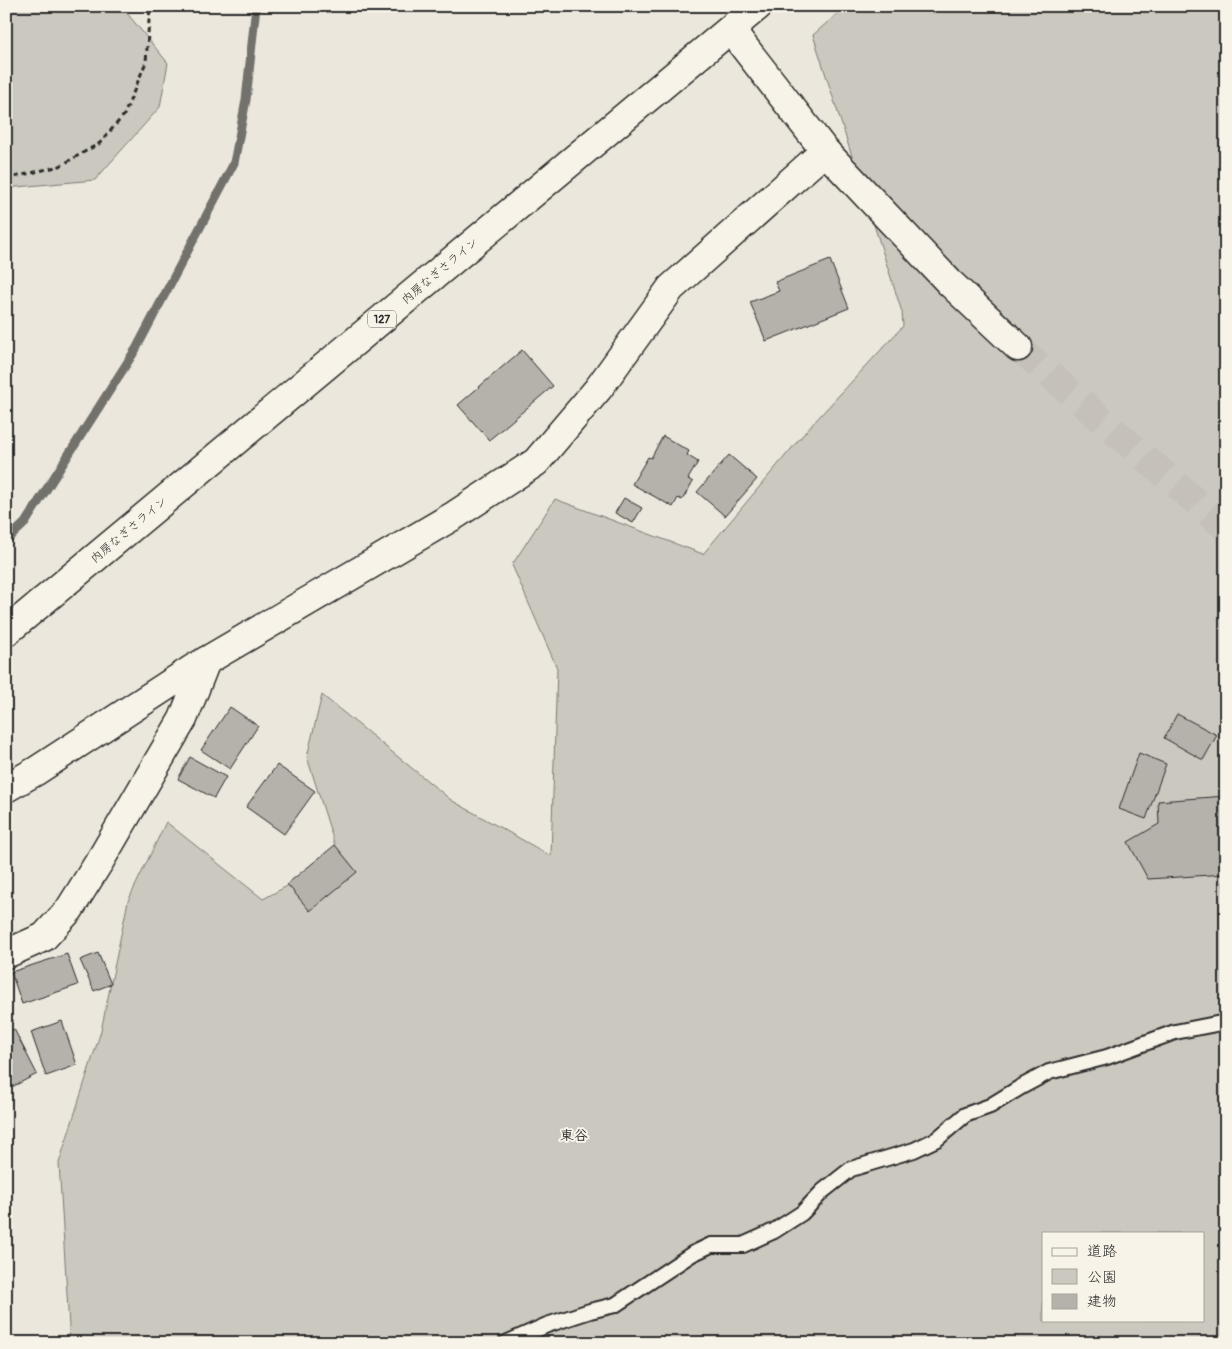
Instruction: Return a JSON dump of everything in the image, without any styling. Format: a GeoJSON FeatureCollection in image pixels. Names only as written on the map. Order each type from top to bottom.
{"type":"FeatureCollection","features":[{"type":"Feature","properties":{"kind":"main road","name":"内房なぎさライン"},"geometry":{"type":"LineString","coordinates":[[6,632],[758,6]]}},
{"type":"Feature","properties":{"kind":"main road"},"geometry":{"type":"LineString","coordinates":[[731,30],[825,151],[949,282],[1018,348]]}},
{"type":"Feature","properties":{"kind":"main road"},"geometry":{"type":"LineString","coordinates":[[6,788],[36,771],[206,661],[455,515],[536,462],[598,389],[671,288],[825,151]]}},
{"type":"Feature","properties":{"kind":"main road"},"geometry":{"type":"LineString","coordinates":[[6,954],[44,937],[69,910],[183,718],[206,661]]}},
{"type":"Feature","properties":{"kind":"lane"},"geometry":{"type":"LineString","coordinates":[[506,1343],[547,1325],[615,1305],[692,1254],[711,1245],[743,1245],[774,1231],[802,1213],[823,1191],[851,1169],[914,1150],[937,1139],[965,1116],[990,1106],[1049,1072],[1106,1057],[1175,1032],[1226,1022]]}},
{"type":"Feature","properties":{"kind":"path"},"geometry":{"type":"LineString","coordinates":[[6,179],[60,166],[100,142],[124,115],[146,62],[150,6]]}},
{"type":"Feature","properties":{"kind":"green space"},"geometry":{"type":"Polygon","coordinates":[[[6,6],[121,6],[168,63],[160,107],[95,180],[6,188],[6,6]]]}},
{"type":"Feature","properties":{"kind":"green space"},"geometry":{"type":"Polygon","coordinates":[[[846,6],[1226,6],[1226,1343],[70,1343],[59,1163],[101,1031],[128,901],[166,822],[263,899],[339,858],[307,757],[322,695],[451,800],[551,856],[557,668],[512,565],[555,499],[703,554],[807,430],[903,326],[902,312],[813,35],[846,6]]]}},
{"type":"Feature","properties":{"kind":"building"},"geometry":{"type":"Polygon","coordinates":[[[830,260],[849,308],[766,341],[750,302],[779,291],[775,282],[830,260]]]}},
{"type":"Feature","properties":{"kind":"building"},"geometry":{"type":"Polygon","coordinates":[[[522,350],[553,386],[489,440],[458,405],[522,350]]]}},
{"type":"Feature","properties":{"kind":"building"},"geometry":{"type":"Polygon","coordinates":[[[663,436],[689,451],[687,455],[698,462],[688,479],[693,482],[682,500],[678,498],[673,507],[632,484],[648,457],[651,458],[663,436]]]}},
{"type":"Feature","properties":{"kind":"building"},"geometry":{"type":"Polygon","coordinates":[[[729,455],[757,479],[725,516],[697,492],[729,455]]]}},
{"type":"Feature","properties":{"kind":"building"},"geometry":{"type":"Polygon","coordinates":[[[624,498],[642,508],[633,523],[615,513],[624,498]]]}},
{"type":"Feature","properties":{"kind":"building"},"geometry":{"type":"Polygon","coordinates":[[[230,707],[258,726],[230,769],[201,750],[230,707]]]}},
{"type":"Feature","properties":{"kind":"building"},"geometry":{"type":"Polygon","coordinates":[[[1177,714],[1217,735],[1203,760],[1164,738],[1177,714]]]}},
{"type":"Feature","properties":{"kind":"building"},"geometry":{"type":"Polygon","coordinates":[[[1139,753],[1166,764],[1146,819],[1119,809],[1139,753]]]}},
{"type":"Feature","properties":{"kind":"building"},"geometry":{"type":"Polygon","coordinates":[[[190,757],[226,777],[214,798],[178,779],[190,757]]]}},
{"type":"Feature","properties":{"kind":"building"},"geometry":{"type":"Polygon","coordinates":[[[277,765],[315,791],[284,834],[246,807],[277,765]]]}},
{"type":"Feature","properties":{"kind":"building"},"geometry":{"type":"Polygon","coordinates":[[[1226,796],[1226,874],[1148,879],[1128,842],[1159,824],[1158,801],[1226,796]]]}},
{"type":"Feature","properties":{"kind":"building"},"geometry":{"type":"Polygon","coordinates":[[[335,845],[357,872],[310,911],[287,884],[335,845]]]}},
{"type":"Feature","properties":{"kind":"building"},"geometry":{"type":"Polygon","coordinates":[[[1223,882],[1226,882],[1226,912],[1223,882]]]}},
{"type":"Feature","properties":{"kind":"building"},"geometry":{"type":"Polygon","coordinates":[[[98,953],[111,984],[94,991],[80,960],[98,953]]]}},
{"type":"Feature","properties":{"kind":"building"},"geometry":{"type":"Polygon","coordinates":[[[67,954],[78,985],[22,1004],[11,972],[67,954]]]}},
{"type":"Feature","properties":{"kind":"building"},"geometry":{"type":"Polygon","coordinates":[[[62,1021],[77,1065],[46,1076],[31,1032],[62,1021]]]}},
{"type":"Feature","properties":{"kind":"building"},"geometry":{"type":"Polygon","coordinates":[[[14,1029],[37,1074],[6,1090],[6,1033],[14,1029]]]}},
{"type":"Feature","properties":{"kind":"waterway"},"geometry":{"type":"LineString","coordinates":[[6,541],[25,523],[136,349],[234,163],[246,100],[256,6]]}},
{"type":"Feature","properties":{"kind":"tunnel"},"geometry":{"type":"LineString","coordinates":[[1018,347],[1226,528]]}},
{"type":"Feature","properties":{"kind":"district","name":"東谷"},"geometry":{"type":"Point","coordinates":[574,1135]}}]}
